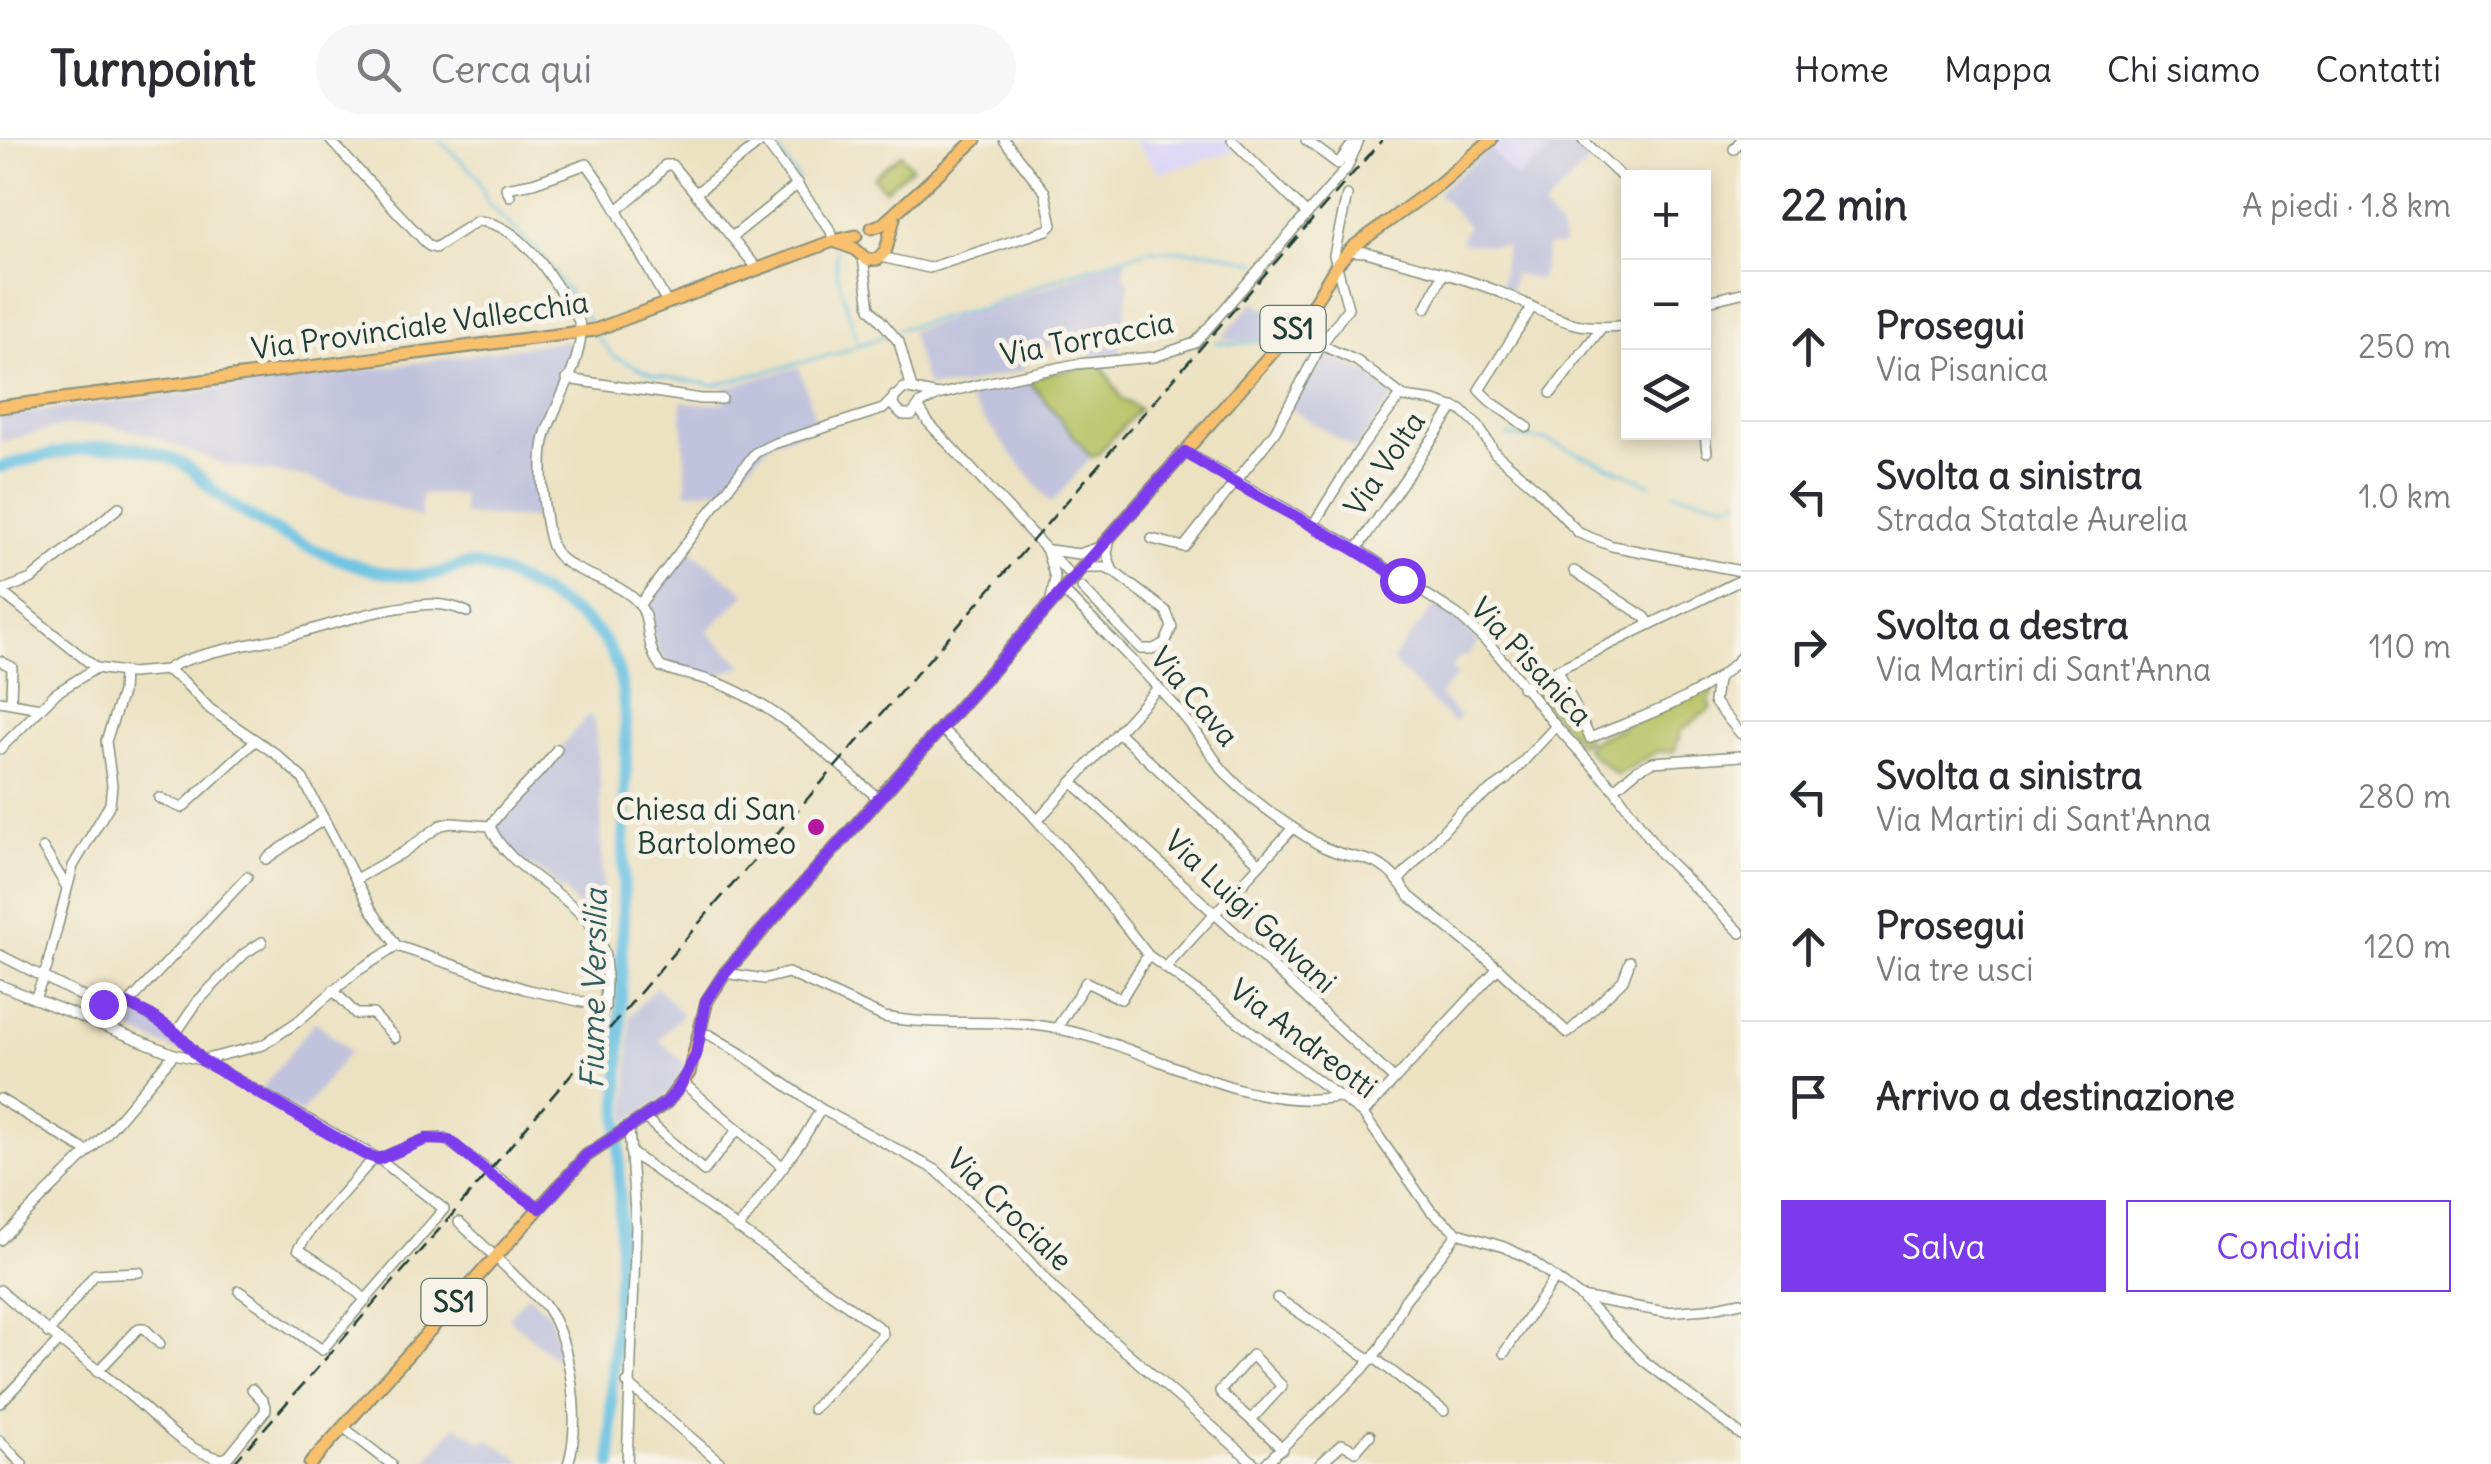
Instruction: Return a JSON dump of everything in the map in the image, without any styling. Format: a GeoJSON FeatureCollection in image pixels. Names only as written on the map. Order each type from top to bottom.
{"type":"FeatureCollection","features":[{"type":"Feature","properties":{"kind":"main road"},"geometry":{"type":"LineString","coordinates":[[872,249],[881,232],[872,228],[883,224],[975,140]]}},
{"type":"Feature","properties":{"kind":"main road","name":"SS1"},"geometry":{"type":"LineString","coordinates":[[310,1464],[586,1156],[667,1102],[696,1055],[706,1001],[725,973],[1286,337],[1312,306],[1338,263],[1491,140]]}},
{"type":"Feature","properties":{"kind":"main road"},"geometry":{"type":"LineString","coordinates":[[872,249],[901,206]]}},
{"type":"Feature","properties":{"kind":"main road","name":"Via Provinciale Vallecchia"},"geometry":{"type":"LineString","coordinates":[[0,407],[581,332],[833,241],[872,249]]}},
{"type":"Feature","properties":{"kind":"street"},"geometry":{"type":"LineString","coordinates":[[330,140],[428,246],[435,248],[477,221],[500,228],[534,253],[578,318],[581,332],[544,438],[545,511],[552,546],[564,562],[596,575],[640,604],[646,617],[648,647],[661,667],[717,682],[746,696],[813,743],[878,798]]}},
{"type":"Feature","properties":{"kind":"street"},"geometry":{"type":"LineString","coordinates":[[696,193],[764,140],[831,231],[833,241]]}},
{"type":"Feature","properties":{"kind":"street"},"geometry":{"type":"LineString","coordinates":[[1004,140],[1045,192],[1052,225],[1047,230],[929,268],[918,268],[872,249],[867,275],[870,308],[899,342],[928,422],[1072,576]]}},
{"type":"Feature","properties":{"kind":"street"},"geometry":{"type":"LineString","coordinates":[[1232,140],[1307,214]]}},
{"type":"Feature","properties":{"kind":"street"},"geometry":{"type":"LineString","coordinates":[[1306,140],[1338,164],[1350,147],[1358,144]]}},
{"type":"Feature","properties":{"kind":"street"},"geometry":{"type":"LineString","coordinates":[[1584,140],[1621,176]]}},
{"type":"Feature","properties":{"kind":"street","name":"Via Torraccia"},"geometry":{"type":"LineString","coordinates":[[903,415],[938,394],[1076,364],[1154,357],[1195,343],[1347,168],[1358,144]]}},
{"type":"Feature","properties":{"kind":"street"},"geometry":{"type":"LineString","coordinates":[[510,196],[506,188],[534,183],[587,164],[668,303]]}},
{"type":"Feature","properties":{"kind":"street"},"geometry":{"type":"LineString","coordinates":[[616,210],[668,164],[757,268]]}},
{"type":"Feature","properties":{"kind":"street"},"geometry":{"type":"LineString","coordinates":[[732,237],[798,184]]}},
{"type":"Feature","properties":{"kind":"street"},"geometry":{"type":"LineString","coordinates":[[1152,539],[1184,547],[1275,432],[1320,344],[1350,304],[1334,255],[1347,195]]}},
{"type":"Feature","properties":{"kind":"street"},"geometry":{"type":"LineString","coordinates":[[1350,251],[1444,274],[1503,294],[1554,320],[1602,327],[1621,326]]}},
{"type":"Feature","properties":{"kind":"street"},"geometry":{"type":"LineString","coordinates":[[1426,308],[1444,274]]}},
{"type":"Feature","properties":{"kind":"street"},"geometry":{"type":"LineString","coordinates":[[1711,300],[1741,293]]}},
{"type":"Feature","properties":{"kind":"street"},"geometry":{"type":"LineString","coordinates":[[1527,427],[1479,390],[1531,309]]}},
{"type":"Feature","properties":{"kind":"street"},"geometry":{"type":"LineString","coordinates":[[1551,393],[1602,327]]}},
{"type":"Feature","properties":{"kind":"street"},"geometry":{"type":"LineString","coordinates":[[1286,337],[1320,344],[1370,369],[1401,395],[1454,407],[1470,417],[1495,452],[1579,533],[1612,546],[1741,571]]}},
{"type":"Feature","properties":{"kind":"street"},"geometry":{"type":"LineString","coordinates":[[903,415],[893,406],[906,368]]}},
{"type":"Feature","properties":{"kind":"street"},"geometry":{"type":"LineString","coordinates":[[567,380],[701,399],[722,398]]}},
{"type":"Feature","properties":{"kind":"street","name":"Via Torraccia"},"geometry":{"type":"LineString","coordinates":[[897,393],[914,390],[938,394]]}},
{"type":"Feature","properties":{"kind":"street"},"geometry":{"type":"LineString","coordinates":[[640,604],[754,454],[773,444],[883,408],[897,393]]}},
{"type":"Feature","properties":{"kind":"street"},"geometry":{"type":"LineString","coordinates":[[1313,525],[1358,452],[1401,395]]}},
{"type":"Feature","properties":{"kind":"street","name":"Via Volta"},"geometry":{"type":"LineString","coordinates":[[1358,549],[1454,407]]}},
{"type":"Feature","properties":{"kind":"street"},"geometry":{"type":"LineString","coordinates":[[883,408],[928,422]]}},
{"type":"Feature","properties":{"kind":"street"},"geometry":{"type":"LineString","coordinates":[[1706,440],[1707,452]]}},
{"type":"Feature","properties":{"kind":"street","name":"Via Pisanica"},"geometry":{"type":"LineString","coordinates":[[1185,452],[1358,549],[1458,615],[1492,647],[1614,789],[1662,854],[1741,933]]}},
{"type":"Feature","properties":{"kind":"street"},"geometry":{"type":"LineString","coordinates":[[0,591],[31,579],[52,565],[119,507]]}},
{"type":"Feature","properties":{"kind":"street"},"geometry":{"type":"LineString","coordinates":[[1046,550],[1078,554],[1105,542],[1114,572]]}},
{"type":"Feature","properties":{"kind":"street"},"geometry":{"type":"LineString","coordinates":[[1046,550],[1054,578],[1050,604]]}},
{"type":"Feature","properties":{"kind":"street"},"geometry":{"type":"LineString","coordinates":[[1082,588],[1141,649],[1154,649],[1165,643],[1172,627],[1166,610],[1114,572],[1084,568]]}},
{"type":"Feature","properties":{"kind":"street"},"geometry":{"type":"LineString","coordinates":[[1574,571],[1645,616],[1650,624]]}},
{"type":"Feature","properties":{"kind":"street"},"geometry":{"type":"LineString","coordinates":[[1522,686],[1741,580]]}},
{"type":"Feature","properties":{"kind":"street","name":"Via Cava"},"geometry":{"type":"LineString","coordinates":[[1063,590],[1189,722],[1224,772],[1326,849],[1372,859],[1568,1034],[1623,980],[1630,961]]}},
{"type":"Feature","properties":{"kind":"street"},"geometry":{"type":"LineString","coordinates":[[0,591],[96,668],[124,673],[167,670],[210,709],[256,740],[302,779],[371,909],[397,946],[524,989],[605,1008],[604,952],[589,927],[540,877],[519,866],[496,842],[490,826]]}},
{"type":"Feature","properties":{"kind":"street"},"geometry":{"type":"LineString","coordinates":[[167,670],[189,659],[290,636],[346,618],[425,604],[466,612]]}},
{"type":"Feature","properties":{"kind":"street"},"geometry":{"type":"LineString","coordinates":[[1558,669],[1590,738],[1717,680],[1741,657]]}},
{"type":"Feature","properties":{"kind":"street"},"geometry":{"type":"LineString","coordinates":[[0,661],[12,667],[6,701],[40,708]]}},
{"type":"Feature","properties":{"kind":"street"},"geometry":{"type":"LineString","coordinates":[[0,749],[69,683],[96,668]]}},
{"type":"Feature","properties":{"kind":"street"},"geometry":{"type":"LineString","coordinates":[[35,999],[73,866],[110,804],[112,785],[106,741],[124,673]]}},
{"type":"Feature","properties":{"kind":"street"},"geometry":{"type":"LineString","coordinates":[[1539,678],[1551,696],[1559,693],[1564,683]]}},
{"type":"Feature","properties":{"kind":"street"},"geometry":{"type":"LineString","coordinates":[[1717,680],[1714,702],[1741,734]]}},
{"type":"Feature","properties":{"kind":"street"},"geometry":{"type":"LineString","coordinates":[[1038,820],[1157,689]]}},
{"type":"Feature","properties":{"kind":"street"},"geometry":{"type":"LineString","coordinates":[[1399,880],[1460,812],[1506,780],[1556,726]]}},
{"type":"Feature","properties":{"kind":"street","name":"Via Andreotti"},"geometry":{"type":"LineString","coordinates":[[940,728],[1038,820],[1148,955],[1363,1114],[1431,1211],[1458,1233],[1504,1246],[1581,1297],[1666,1312],[1741,1302]]}},
{"type":"Feature","properties":{"kind":"street"},"geometry":{"type":"LineString","coordinates":[[1118,732],[1260,864]]}},
{"type":"Feature","properties":{"kind":"street"},"geometry":{"type":"LineString","coordinates":[[159,798],[182,808],[256,740]]}},
{"type":"Feature","properties":{"kind":"street"},"geometry":{"type":"LineString","coordinates":[[490,826],[557,749]]}},
{"type":"Feature","properties":{"kind":"street"},"geometry":{"type":"LineString","coordinates":[[1614,789],[1653,762],[1741,756]]}},
{"type":"Feature","properties":{"kind":"street","name":"Via Luigi Galvani"},"geometry":{"type":"LineString","coordinates":[[1072,782],[1394,1079]]}},
{"type":"Feature","properties":{"kind":"street"},"geometry":{"type":"LineString","coordinates":[[266,859],[324,819]]}},
{"type":"Feature","properties":{"kind":"street"},"geometry":{"type":"LineString","coordinates":[[356,880],[442,825],[452,822],[490,826]]}},
{"type":"Feature","properties":{"kind":"street"},"geometry":{"type":"LineString","coordinates":[[1165,968],[1294,828]]}},
{"type":"Feature","properties":{"kind":"street"},"geometry":{"type":"LineString","coordinates":[[44,848],[66,886]]}},
{"type":"Feature","properties":{"kind":"street"},"geometry":{"type":"LineString","coordinates":[[128,1004],[247,877]]}},
{"type":"Feature","properties":{"kind":"street"},"geometry":{"type":"LineString","coordinates":[[176,1033],[198,1000],[244,954],[262,942]]}},
{"type":"Feature","properties":{"kind":"street"},"geometry":{"type":"LineString","coordinates":[[0,985],[174,1054],[202,1060],[263,1045],[397,946]]}},
{"type":"Feature","properties":{"kind":"street"},"geometry":{"type":"LineString","coordinates":[[1057,1028],[1086,982],[1121,999],[1148,955]]}},
{"type":"Feature","properties":{"kind":"street"},"geometry":{"type":"LineString","coordinates":[[0,956],[88,1000],[128,1004],[176,1033],[202,1060],[376,1158],[444,1209],[322,1350],[239,1291]]}},
{"type":"Feature","properties":{"kind":"street"},"geometry":{"type":"LineString","coordinates":[[1363,1114],[1498,968]]}},
{"type":"Feature","properties":{"kind":"street"},"geometry":{"type":"LineString","coordinates":[[725,973],[764,979],[788,973],[898,1020],[946,1024],[1005,1022],[1057,1028],[1264,1096],[1338,1096]]}},
{"type":"Feature","properties":{"kind":"street"},"geometry":{"type":"LineString","coordinates":[[333,990],[356,1014],[373,1014],[395,1038]]}},
{"type":"Feature","properties":{"kind":"street","name":"Via Crociale"},"geometry":{"type":"LineString","coordinates":[[700,1033],[740,1053],[821,1109],[936,1170],[1011,1240],[1054,1289],[1255,1464]]}},
{"type":"Feature","properties":{"kind":"street"},"geometry":{"type":"LineString","coordinates":[[0,1240],[88,1152],[174,1054]]}},
{"type":"Feature","properties":{"kind":"street"},"geometry":{"type":"LineString","coordinates":[[682,1082],[783,1167]]}},
{"type":"Feature","properties":{"kind":"street"},"geometry":{"type":"LineString","coordinates":[[0,1099],[88,1152]]}},
{"type":"Feature","properties":{"kind":"street"},"geometry":{"type":"LineString","coordinates":[[738,1228],[821,1109]]}},
{"type":"Feature","properties":{"kind":"street"},"geometry":{"type":"LineString","coordinates":[[646,1118],[704,1171],[738,1130]]}},
{"type":"Feature","properties":{"kind":"street"},"geometry":{"type":"LineString","coordinates":[[626,1464],[636,1226],[627,1129]]}},
{"type":"Feature","properties":{"kind":"street"},"geometry":{"type":"LineString","coordinates":[[365,1300],[298,1248],[376,1158],[426,1139],[449,1140],[494,1178],[540,1208]]}},
{"type":"Feature","properties":{"kind":"street"},"geometry":{"type":"LineString","coordinates":[[630,1152],[881,1329],[883,1334],[813,1409]]}},
{"type":"Feature","properties":{"kind":"street"},"geometry":{"type":"LineString","coordinates":[[459,1222],[546,1306],[556,1321],[575,1405],[575,1444],[568,1464]]}},
{"type":"Feature","properties":{"kind":"street"},"geometry":{"type":"LineString","coordinates":[[1265,1464],[1372,1358],[1405,1300],[1458,1233]]}},
{"type":"Feature","properties":{"kind":"street"},"geometry":{"type":"LineString","coordinates":[[48,1333],[96,1274],[139,1272]]}},
{"type":"Feature","properties":{"kind":"street"},"geometry":{"type":"LineString","coordinates":[[1504,1353],[1555,1278]]}},
{"type":"Feature","properties":{"kind":"street"},"geometry":{"type":"LineString","coordinates":[[0,1290],[48,1333],[126,1392],[172,1436],[208,1455],[223,1460],[230,1456],[266,1410],[264,1401],[252,1389]]}},
{"type":"Feature","properties":{"kind":"street"},"geometry":{"type":"LineString","coordinates":[[1581,1297],[1644,1361],[1741,1436]]}},
{"type":"Feature","properties":{"kind":"street"},"geometry":{"type":"LineString","coordinates":[[1278,1298],[1372,1358],[1444,1411]]}},
{"type":"Feature","properties":{"kind":"street"},"geometry":{"type":"LineString","coordinates":[[97,1372],[138,1328],[144,1328],[160,1344]]}},
{"type":"Feature","properties":{"kind":"street"},"geometry":{"type":"LineString","coordinates":[[0,1403],[59,1341]]}},
{"type":"Feature","properties":{"kind":"street"},"geometry":{"type":"LineString","coordinates":[[1251,1420],[1282,1385],[1251,1355],[1220,1391],[1283,1450]]}},
{"type":"Feature","properties":{"kind":"street"},"geometry":{"type":"LineString","coordinates":[[628,1383],[722,1464]]}},
{"type":"Feature","properties":{"kind":"street"},"geometry":{"type":"LineString","coordinates":[[342,1427],[391,1464]]}},
{"type":"Feature","properties":{"kind":"street"},"geometry":{"type":"LineString","coordinates":[[1320,1464],[1342,1444],[1356,1451],[1370,1435]]}},
{"type":"Feature","properties":{"kind":"street"},"geometry":{"type":"LineString","coordinates":[[0,1442],[22,1464]]}},
{"type":"Feature","properties":{"kind":"shaded area"},"geometry":{"type":"Polygon","coordinates":[[[1133,140],[1228,140],[1237,151],[1160,173],[1133,140]]]}},
{"type":"Feature","properties":{"kind":"shaded area"},"geometry":{"type":"Polygon","coordinates":[[[1501,140],[1563,140],[1516,178],[1490,149],[1501,140]]]}},
{"type":"Feature","properties":{"kind":"shaded area"},"geometry":{"type":"Polygon","coordinates":[[[1563,140],[1579,140],[1595,156],[1543,209],[1560,228],[1563,245],[1548,246],[1540,280],[1514,274],[1511,291],[1501,287],[1506,246],[1460,243],[1467,225],[1437,192],[1490,149],[1516,178],[1563,140]]]}},
{"type":"Feature","properties":{"kind":"shaded area"},"geometry":{"type":"Polygon","coordinates":[[[1126,258],[1124,278],[1130,280],[1119,354],[1093,357],[1076,346],[1056,341],[1055,347],[1028,346],[1027,354],[1023,354],[1025,369],[960,386],[927,387],[910,331],[1126,258]]]}},
{"type":"Feature","properties":{"kind":"shaded area"},"geometry":{"type":"Polygon","coordinates":[[[1254,301],[1289,324],[1278,336],[1237,341],[1222,338],[1254,301]]]}},
{"type":"Feature","properties":{"kind":"shaded area"},"geometry":{"type":"Polygon","coordinates":[[[570,340],[574,348],[539,442],[541,519],[463,515],[462,495],[455,494],[421,495],[421,518],[306,477],[229,466],[139,432],[101,424],[64,426],[0,442],[0,416],[340,374],[570,340]]]}},
{"type":"Feature","properties":{"kind":"shaded area"},"geometry":{"type":"Polygon","coordinates":[[[1318,353],[1369,373],[1395,394],[1356,450],[1290,408],[1318,353]]]}},
{"type":"Feature","properties":{"kind":"shaded area"},"geometry":{"type":"Polygon","coordinates":[[[799,367],[818,428],[772,441],[727,489],[687,492],[681,401],[726,402],[723,388],[799,367]]]}},
{"type":"Feature","properties":{"kind":"shaded area"},"geometry":{"type":"Polygon","coordinates":[[[1027,378],[1091,457],[1051,504],[963,393],[1027,378]]]}},
{"type":"Feature","properties":{"kind":"shaded area"},"geometry":{"type":"Polygon","coordinates":[[[687,552],[693,552],[746,593],[707,632],[744,666],[710,677],[672,667],[659,654],[647,609],[687,552]]]}},
{"type":"Feature","properties":{"kind":"shaded area"},"geometry":{"type":"Polygon","coordinates":[[[1436,604],[1479,642],[1451,668],[1458,675],[1439,695],[1460,716],[1453,723],[1391,661],[1436,604]]]}},
{"type":"Feature","properties":{"kind":"shaded area"},"geometry":{"type":"Polygon","coordinates":[[[589,714],[594,722],[600,779],[603,897],[581,913],[564,889],[558,890],[551,879],[523,864],[494,829],[499,816],[555,760],[589,714]]]}},
{"type":"Feature","properties":{"kind":"shaded area"},"geometry":{"type":"Polygon","coordinates":[[[656,986],[682,1014],[659,1040],[687,1065],[678,1084],[665,1097],[627,1122],[630,1016],[656,986]]]}},
{"type":"Feature","properties":{"kind":"shaded area"},"geometry":{"type":"Polygon","coordinates":[[[125,1007],[149,1017],[177,1039],[184,1051],[117,1024],[125,1007]]]}},
{"type":"Feature","properties":{"kind":"shaded area"},"geometry":{"type":"Polygon","coordinates":[[[315,1021],[350,1051],[301,1113],[260,1091],[315,1021]]]}},
{"type":"Feature","properties":{"kind":"shaded area"},"geometry":{"type":"Polygon","coordinates":[[[528,1294],[550,1315],[563,1365],[508,1318],[528,1294]]]}},
{"type":"Feature","properties":{"kind":"shaded area"},"geometry":{"type":"Polygon","coordinates":[[[456,1425],[483,1443],[487,1438],[526,1464],[423,1464],[456,1425]]]}},
{"type":"Feature","properties":{"kind":"green space"},"geometry":{"type":"Polygon","coordinates":[[[901,154],[912,167],[885,190],[873,177],[901,154]]]}},
{"type":"Feature","properties":{"kind":"green space"},"geometry":{"type":"Polygon","coordinates":[[[1101,364],[1122,399],[1139,409],[1091,457],[1027,378],[1101,364]]]}},
{"type":"Feature","properties":{"kind":"green space"},"geometry":{"type":"Polygon","coordinates":[[[1535,685],[1541,696],[1558,697],[1564,692],[1587,741],[1580,744],[1532,690],[1535,685]]]}},
{"type":"Feature","properties":{"kind":"green space"},"geometry":{"type":"Polygon","coordinates":[[[1713,685],[1711,708],[1681,731],[1674,752],[1658,751],[1617,775],[1586,749],[1592,741],[1713,685]]]}},
{"type":"Feature","properties":{"kind":"waterway"},"geometry":{"type":"LineString","coordinates":[[439,140],[478,177],[488,204],[540,253],[591,324]]}},
{"type":"Feature","properties":{"kind":"waterway"},"geometry":{"type":"LineString","coordinates":[[772,140],[799,180]]}},
{"type":"Feature","properties":{"kind":"waterway"},"geometry":{"type":"LineString","coordinates":[[836,249],[836,270],[858,344]]}},
{"type":"Feature","properties":{"kind":"waterway"},"geometry":{"type":"LineString","coordinates":[[899,329],[982,308],[1071,273],[1150,250],[1214,252],[1258,263]]}},
{"type":"Feature","properties":{"kind":"waterway"},"geometry":{"type":"LineString","coordinates":[[596,335],[613,356],[654,375],[714,385],[838,353],[887,335]]}},
{"type":"Feature","properties":{"kind":"waterway"},"geometry":{"type":"LineString","coordinates":[[1216,342],[1276,339]]}},
{"type":"Feature","properties":{"kind":"waterway"},"geometry":{"type":"LineString","coordinates":[[1507,436],[1546,440],[1651,484]]}},
{"type":"Feature","properties":{"kind":"waterway","name":"Fiume Versilia"},"geometry":{"type":"LineString","coordinates":[[0,467],[95,448],[150,451],[187,466],[241,511],[312,548],[393,574],[436,574],[466,565],[495,571],[568,609],[604,640],[622,685],[626,749],[620,1255],[611,1394],[612,1464]]}},
{"type":"Feature","properties":{"kind":"waterway"},"geometry":{"type":"LineString","coordinates":[[1673,492],[1726,503],[1741,499]]}},
{"type":"Feature","properties":{"kind":"railway"},"geometry":{"type":"LineString","coordinates":[[233,1464],[1382,140]]}},
{"type":"Feature","properties":{"kind":"place","name":"Chiesa di San Bartolomeo"},"geometry":{"type":"Point","coordinates":[816,827]}},
{"type":"Feature","properties":{"kind":"route"},"geometry":{"type":"LineString","coordinates":[[103,1004],[128,1004],[150,1015],[176,1033],[202,1060],[364,1154],[379,1159],[426,1139],[449,1140],[494,1178],[540,1208],[586,1156],[646,1118],[679,1088],[696,1055],[706,1001],[725,973],[1185,452],[1358,549],[1402,580]]}}]}
